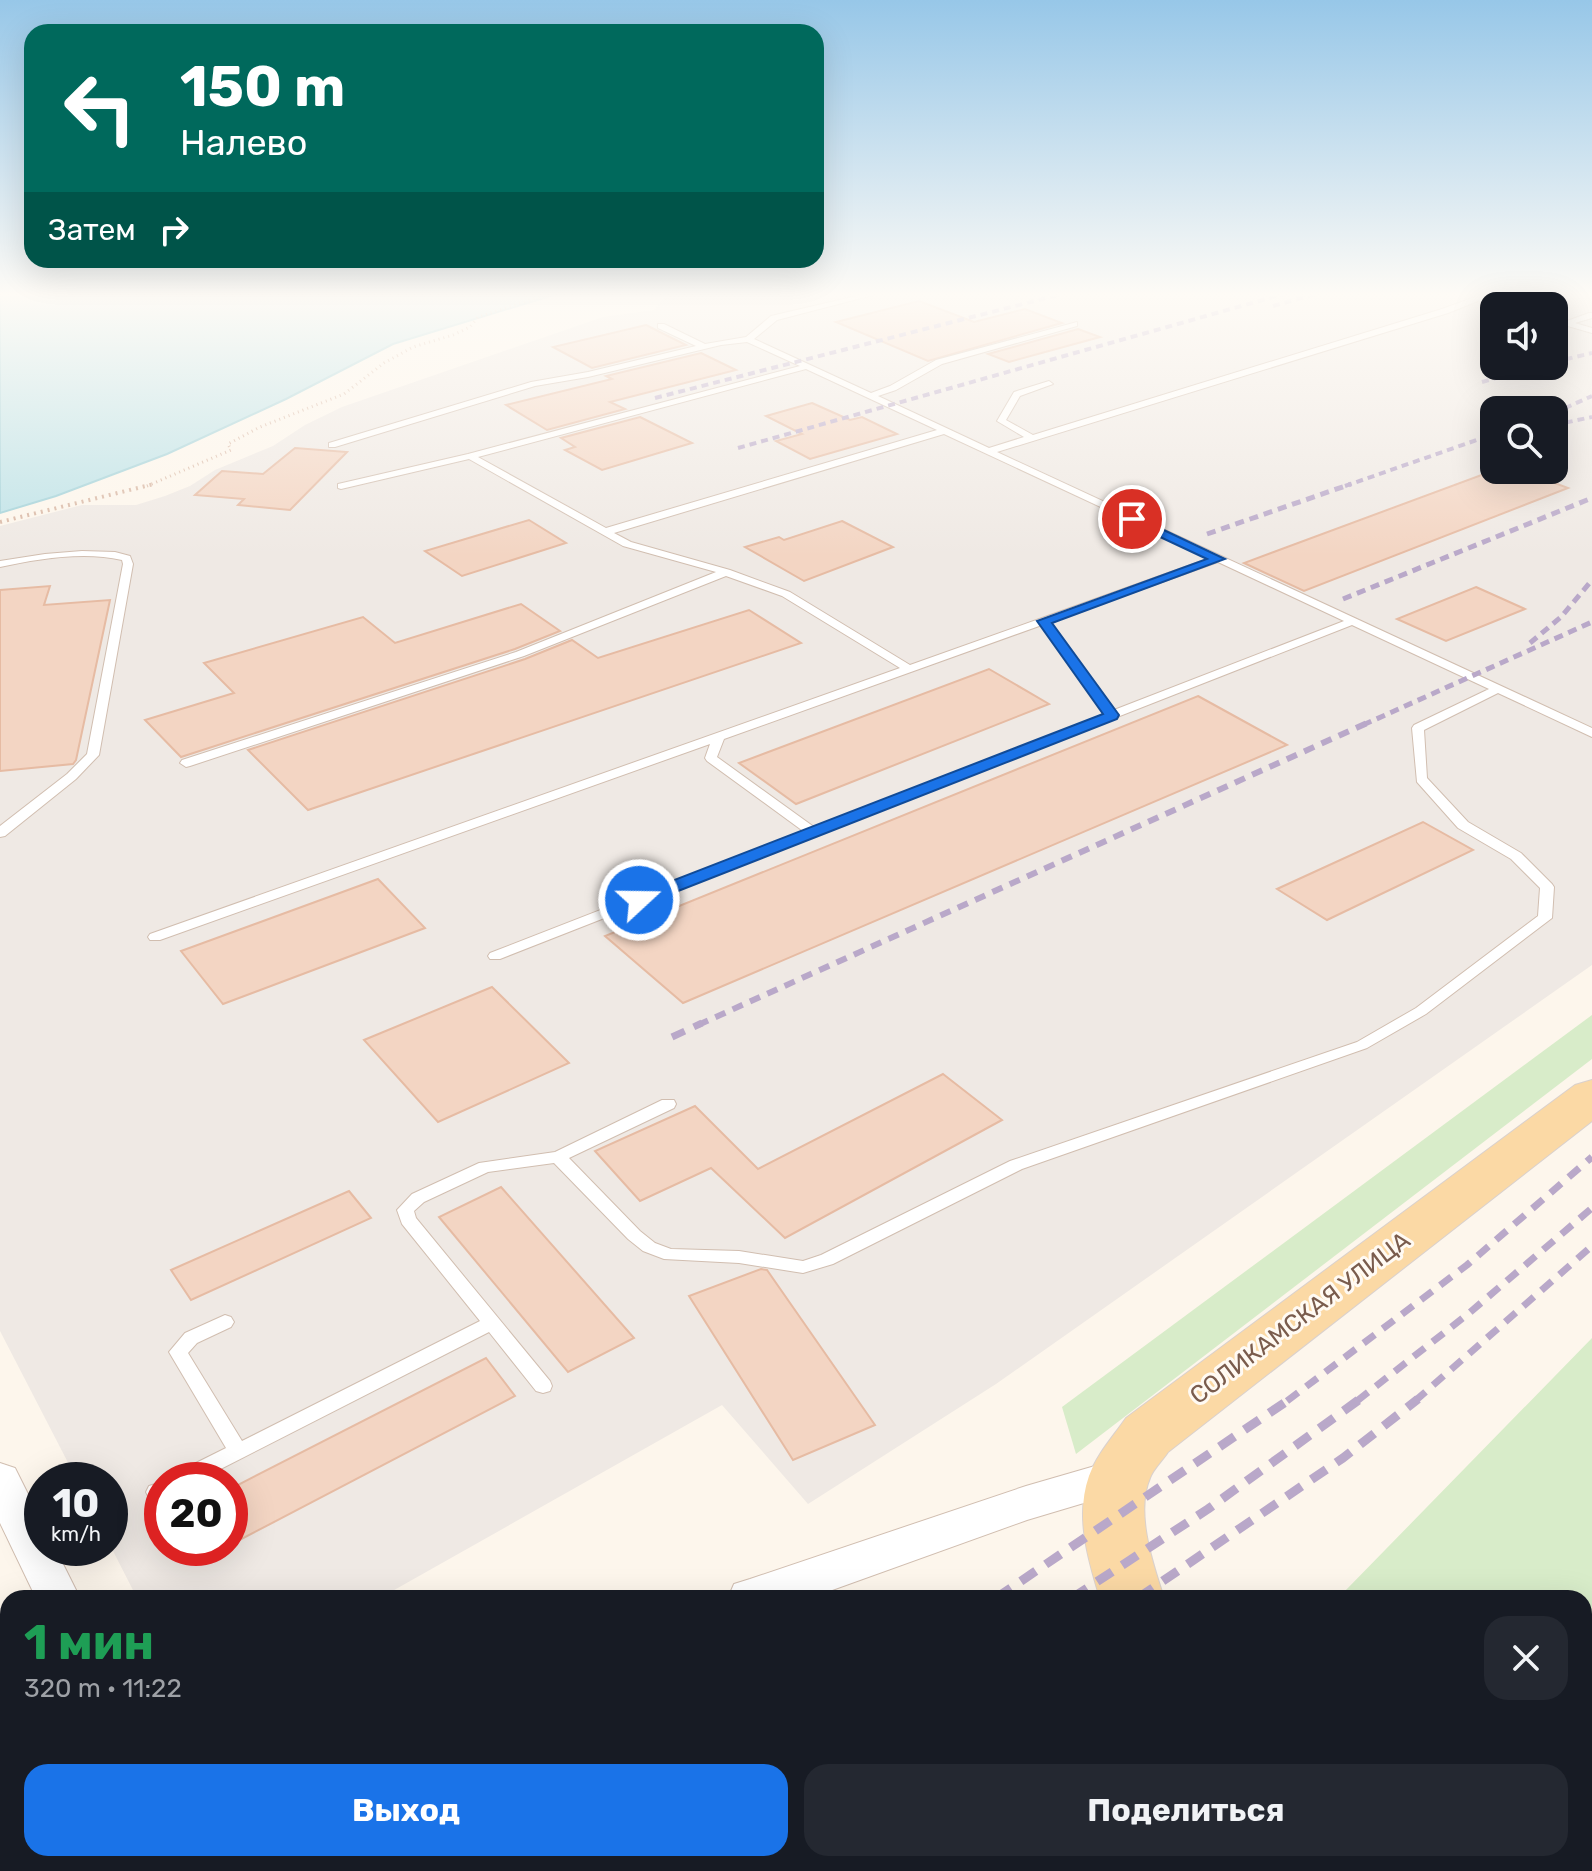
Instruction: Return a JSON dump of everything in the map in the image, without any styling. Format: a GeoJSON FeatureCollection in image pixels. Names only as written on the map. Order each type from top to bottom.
{"type":"FeatureCollection","features":[{"type":"Feature","properties":{"kind":"main road","name":"СОЛИКАМСКАЯ УЛИЦА"},"geometry":{"type":"LineString","coordinates":[[1129,1590],[1122,1567],[1115,1517],[1119,1476],[1147,1435],[1592,1096]]}},
{"type":"Feature","properties":{"kind":"street"},"geometry":{"type":"LineString","coordinates":[[778,1590],[824,1577],[1060,1491],[1119,1476]]}},
{"type":"Feature","properties":{"kind":"street"},"geometry":{"type":"LineString","coordinates":[[0,1480],[54,1590]]}},
{"type":"Feature","properties":{"kind":"lane"},"geometry":{"type":"LineString","coordinates":[[332,445],[534,384],[562,381]]}},
{"type":"Feature","properties":{"kind":"lane"},"geometry":{"type":"LineString","coordinates":[[341,486],[470,456],[752,381]]}},
{"type":"Feature","properties":{"kind":"lane"},"geometry":{"type":"LineString","coordinates":[[838,381],[1592,733]]}},
{"type":"Feature","properties":{"kind":"lane"},"geometry":{"type":"LineString","coordinates":[[870,396],[905,381]]}},
{"type":"Feature","properties":{"kind":"lane"},"geometry":{"type":"LineString","coordinates":[[989,451],[1216,381]]}},
{"type":"Feature","properties":{"kind":"lane"},"geometry":{"type":"LineString","coordinates":[[1032,438],[1001,421],[1017,394],[1049,384]]}},
{"type":"Feature","properties":{"kind":"lane"},"geometry":{"type":"LineString","coordinates":[[605,532],[944,431]]}},
{"type":"Feature","properties":{"kind":"lane"},"geometry":{"type":"LineString","coordinates":[[470,456],[627,544],[726,572],[786,594],[909,669]]}},
{"type":"Feature","properties":{"kind":"lane"},"geometry":{"type":"LineString","coordinates":[[0,564],[17,560],[104,555],[126,558],[128,564],[93,755],[82,769],[15,818],[0,833]]}},
{"type":"Feature","properties":{"kind":"lane"},"geometry":{"type":"LineString","coordinates":[[155,937],[1218,559]]}},
{"type":"Feature","properties":{"kind":"lane"},"geometry":{"type":"LineString","coordinates":[[186,763],[520,654],[726,572]]}},
{"type":"Feature","properties":{"kind":"lane"},"geometry":{"type":"LineString","coordinates":[[1044,621],[1112,715]]}},
{"type":"Feature","properties":{"kind":"lane"},"geometry":{"type":"LineString","coordinates":[[495,956],[1351,622]]}},
{"type":"Feature","properties":{"kind":"lane"},"geometry":{"type":"LineString","coordinates":[[558,1157],[649,1247],[670,1255],[739,1257],[803,1267],[827,1260],[1016,1165],[1362,1045],[1421,1011],[1545,918],[1547,887],[1516,856],[1463,825],[1421,779],[1418,728],[1498,689]]}},
{"type":"Feature","properties":{"kind":"lane"},"geometry":{"type":"LineString","coordinates":[[719,736],[711,758],[812,832]]}},
{"type":"Feature","properties":{"kind":"lane"},"geometry":{"type":"LineString","coordinates":[[543,1386],[408,1220],[405,1210],[418,1198],[485,1167],[558,1157],[668,1104]]}},
{"type":"Feature","properties":{"kind":"lane"},"geometry":{"type":"LineString","coordinates":[[225,1322],[191,1338],[178,1352],[238,1451]]}},
{"type":"Feature","properties":{"kind":"lane"},"geometry":{"type":"LineString","coordinates":[[216,1462],[492,1323]]}},
{"type":"Feature","properties":{"kind":"path"},"geometry":{"type":"LineString","coordinates":[[0,522],[158,482],[231,450],[228,444],[260,427],[344,394],[361,381]]}},
{"type":"Feature","properties":{"kind":"shaded area"},"geometry":{"type":"Polygon","coordinates":[[[416,381],[1592,381],[1592,965],[996,1384],[808,1504],[722,1405],[394,1590],[133,1590],[121,1566],[128,1566],[128,1462],[68,1462],[0,1331],[0,526],[82,505],[136,505],[165,496],[190,486],[215,470],[273,446],[305,425],[342,407],[416,381]]]}},
{"type":"Feature","properties":{"kind":"green space"},"geometry":{"type":"Polygon","coordinates":[[[1592,1015],[1592,1059],[1076,1454],[1062,1407],[1592,1015]]]}},
{"type":"Feature","properties":{"kind":"green space"},"geometry":{"type":"Polygon","coordinates":[[[1592,1338],[1592,1590],[1346,1590],[1592,1338]]]}},
{"type":"Feature","properties":{"kind":"water"},"geometry":{"type":"Polygon","coordinates":[[[0,381],[320,381],[167,454],[56,496],[0,513],[0,381]]]}},
{"type":"Feature","properties":{"kind":"building"},"geometry":{"type":"Polygon","coordinates":[[[603,381],[691,381],[610,402],[625,409],[547,430],[506,405],[603,381]]]}},
{"type":"Feature","properties":{"kind":"building"},"geometry":{"type":"Polygon","coordinates":[[[812,403],[850,420],[862,417],[897,434],[810,459],[776,441],[802,434],[766,416],[812,403]]]}},
{"type":"Feature","properties":{"kind":"building"},"geometry":{"type":"Polygon","coordinates":[[[640,417],[692,443],[602,470],[565,450],[575,447],[561,438],[640,417]]]}},
{"type":"Feature","properties":{"kind":"building"},"geometry":{"type":"Polygon","coordinates":[[[295,448],[347,452],[290,510],[238,505],[244,499],[195,495],[222,471],[263,474],[295,448]]]}},
{"type":"Feature","properties":{"kind":"building"},"geometry":{"type":"Polygon","coordinates":[[[1480,476],[1480,484],[1557,484],[1568,488],[1304,591],[1244,563],[1480,476]]]}},
{"type":"Feature","properties":{"kind":"building"},"geometry":{"type":"Polygon","coordinates":[[[529,520],[566,543],[462,576],[425,551],[529,520]]]}},
{"type":"Feature","properties":{"kind":"building"},"geometry":{"type":"Polygon","coordinates":[[[842,521],[893,547],[804,581],[745,547],[779,537],[784,540],[842,521]]]}},
{"type":"Feature","properties":{"kind":"building"},"geometry":{"type":"Polygon","coordinates":[[[50,586],[44,605],[110,600],[76,760],[73,764],[0,771],[0,590],[50,586]]]}},
{"type":"Feature","properties":{"kind":"building"},"geometry":{"type":"Polygon","coordinates":[[[1476,587],[1525,609],[1446,641],[1397,619],[1476,587]]]}},
{"type":"Feature","properties":{"kind":"building"},"geometry":{"type":"Polygon","coordinates":[[[521,604],[560,631],[515,649],[181,757],[145,720],[234,693],[204,663],[363,617],[395,643],[521,604]]]}},
{"type":"Feature","properties":{"kind":"building"},"geometry":{"type":"Polygon","coordinates":[[[749,610],[801,643],[308,810],[248,750],[525,659],[572,640],[598,658],[749,610]]]}},
{"type":"Feature","properties":{"kind":"building"},"geometry":{"type":"Polygon","coordinates":[[[989,669],[1049,704],[796,804],[739,763],[989,669]]]}},
{"type":"Feature","properties":{"kind":"building"},"geometry":{"type":"Polygon","coordinates":[[[1198,696],[1287,745],[683,1003],[605,936],[1198,696]]]}},
{"type":"Feature","properties":{"kind":"building"},"geometry":{"type":"Polygon","coordinates":[[[1423,822],[1473,850],[1327,920],[1277,889],[1423,822]]]}},
{"type":"Feature","properties":{"kind":"building"},"geometry":{"type":"Polygon","coordinates":[[[378,879],[425,928],[223,1004],[181,951],[378,879]]]}},
{"type":"Feature","properties":{"kind":"building"},"geometry":{"type":"Polygon","coordinates":[[[492,987],[569,1063],[438,1122],[364,1040],[492,987]]]}},
{"type":"Feature","properties":{"kind":"building"},"geometry":{"type":"Polygon","coordinates":[[[943,1074],[1002,1120],[785,1238],[711,1168],[640,1201],[595,1151],[695,1106],[758,1169],[943,1074]]]}},
{"type":"Feature","properties":{"kind":"building"},"geometry":{"type":"Polygon","coordinates":[[[501,1187],[634,1338],[568,1372],[439,1217],[501,1187]]]}},
{"type":"Feature","properties":{"kind":"building"},"geometry":{"type":"Polygon","coordinates":[[[349,1191],[371,1218],[191,1300],[171,1270],[349,1191]]]}},
{"type":"Feature","properties":{"kind":"building"},"geometry":{"type":"Polygon","coordinates":[[[761,1269],[767,1270],[875,1425],[793,1460],[689,1296],[761,1269]]]}},
{"type":"Feature","properties":{"kind":"building"},"geometry":{"type":"Polygon","coordinates":[[[486,1358],[515,1396],[248,1536],[248,1480],[486,1358]]]}},
{"type":"Feature","properties":{"kind":"railway"},"geometry":{"type":"LineString","coordinates":[[655,398],[720,381]]}},
{"type":"Feature","properties":{"kind":"railway"},"geometry":{"type":"LineString","coordinates":[[738,448],[974,381]]}},
{"type":"Feature","properties":{"kind":"railway"},"geometry":{"type":"LineString","coordinates":[[1568,407],[1592,396]]}},
{"type":"Feature","properties":{"kind":"railway"},"geometry":{"type":"LineString","coordinates":[[1568,422],[1592,417]]}},
{"type":"Feature","properties":{"kind":"railway"},"geometry":{"type":"LineString","coordinates":[[1345,486],[1480,439]]}},
{"type":"Feature","properties":{"kind":"railway"},"geometry":{"type":"LineString","coordinates":[[1207,534],[1351,484]]}},
{"type":"Feature","properties":{"kind":"railway"},"geometry":{"type":"LineString","coordinates":[[1343,599],[1592,498]]}},
{"type":"Feature","properties":{"kind":"railway"},"geometry":{"type":"LineString","coordinates":[[1530,643],[1561,617],[1592,580]]}},
{"type":"Feature","properties":{"kind":"railway"},"geometry":{"type":"LineString","coordinates":[[1363,725],[1592,622]]}},
{"type":"Feature","properties":{"kind":"railway"},"geometry":{"type":"LineString","coordinates":[[698,1025],[1367,723]]}},
{"type":"Feature","properties":{"kind":"railway"},"geometry":{"type":"LineString","coordinates":[[672,1037],[702,1023]]}},
{"type":"Feature","properties":{"kind":"railway"},"geometry":{"type":"LineString","coordinates":[[1287,1401],[1467,1265],[1592,1157]]}},
{"type":"Feature","properties":{"kind":"railway"},"geometry":{"type":"LineString","coordinates":[[1357,1401],[1468,1314],[1592,1208]]}},
{"type":"Feature","properties":{"kind":"railway"},"geometry":{"type":"LineString","coordinates":[[1415,1401],[1592,1246]]}},
{"type":"Feature","properties":{"kind":"railway"},"geometry":{"type":"LineString","coordinates":[[1008,1590],[1290,1399]]}},
{"type":"Feature","properties":{"kind":"railway"},"geometry":{"type":"LineString","coordinates":[[1084,1590],[1208,1509],[1360,1399]]}},
{"type":"Feature","properties":{"kind":"railway"},"geometry":{"type":"LineString","coordinates":[[1150,1590],[1343,1458],[1418,1399]]}},
{"type":"Feature","properties":{"kind":"route"},"geometry":{"type":"LineString","coordinates":[[639,900],[1112,715],[1044,621],[1218,559],[1132,519]]}}]}
